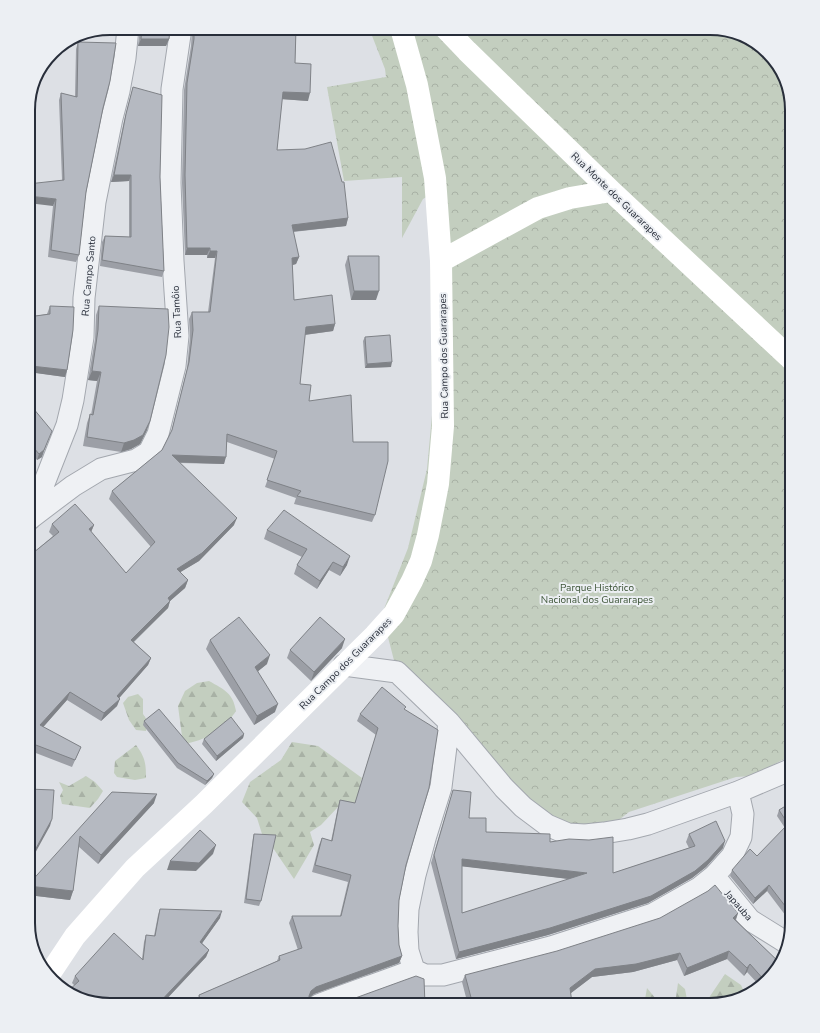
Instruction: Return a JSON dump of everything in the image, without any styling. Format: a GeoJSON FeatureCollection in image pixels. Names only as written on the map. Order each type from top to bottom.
{"type":"FeatureCollection","features":[{"type":"Feature","properties":{"kind":"street","name":"Rua Campo Santo"},"geometry":{"type":"LineString","coordinates":[[35,505],[67,424],[73,400],[83,337],[84,298],[95,202],[119,91],[127,35]]}},
{"type":"Feature","properties":{"kind":"street","name":"Rua Tamôio"},"geometry":{"type":"LineString","coordinates":[[35,515],[73,486],[101,469],[136,460],[149,452],[158,434],[175,366],[178,336],[170,183],[172,89],[180,35]]}},
{"type":"Feature","properties":{"kind":"street","name":"Rua Campo dos Guararapes"},"geometry":{"type":"LineString","coordinates":[[52,970],[75,936],[135,868],[204,804],[375,635],[394,614],[421,561],[428,535],[438,484],[443,426],[441,261],[435,178],[417,85],[403,35]]}},
{"type":"Feature","properties":{"kind":"street","name":"Rua Monte dos Guararapes"},"geometry":{"type":"LineString","coordinates":[[452,35],[611,191],[785,353]]}},
{"type":"Feature","properties":{"kind":"street"},"geometry":{"type":"LineString","coordinates":[[441,261],[538,208],[570,198],[611,191]]}},
{"type":"Feature","properties":{"kind":"street"},"geometry":{"type":"LineString","coordinates":[[344,665],[397,672],[449,722],[504,788],[523,807],[547,825],[568,834],[585,834],[635,828],[738,792],[785,773]]}},
{"type":"Feature","properties":{"kind":"street"},"geometry":{"type":"LineString","coordinates":[[414,970],[408,951],[408,909],[424,841],[440,787],[449,722]]}},
{"type":"Feature","properties":{"kind":"street"},"geometry":{"type":"LineString","coordinates":[[335,998],[414,970],[425,975],[443,975],[551,947],[653,914],[699,888],[714,876],[732,856],[741,837],[743,814],[738,792]]}},
{"type":"Feature","properties":{"kind":"street","name":"Japauba"},"geometry":{"type":"LineString","coordinates":[[714,876],[750,920],[783,939]]}},
{"type":"Feature","properties":{"kind":"green space","name":"Parque Histórico Nacional dos Guararapes"},"geometry":{"type":"Polygon","coordinates":[[[372,35],[395,35],[408,49],[403,35],[715,35],[739,41],[748,45],[766,61],[775,72],[782,91],[785,110],[785,759],[752,776],[736,777],[629,812],[605,831],[563,824],[533,811],[397,672],[382,614],[408,548],[427,469],[432,415],[430,195],[423,199],[402,238],[402,177],[344,181],[327,87],[386,77],[385,69],[372,35]]]}},
{"type":"Feature","properties":{"kind":"green space"},"geometry":{"type":"Polygon","coordinates":[[[209,681],[220,687],[230,696],[235,705],[236,711],[226,724],[213,734],[199,740],[183,744],[178,706],[185,691],[197,683],[209,681]]]}},
{"type":"Feature","properties":{"kind":"green space"},"geometry":{"type":"Polygon","coordinates":[[[138,694],[143,699],[143,714],[147,720],[146,731],[136,730],[129,720],[123,703],[128,697],[138,694]]]}},
{"type":"Feature","properties":{"kind":"green space"},"geometry":{"type":"Polygon","coordinates":[[[292,742],[318,746],[362,778],[360,784],[368,790],[364,798],[351,805],[338,807],[321,825],[310,832],[314,845],[294,879],[273,848],[275,840],[262,834],[257,818],[242,802],[250,782],[281,760],[292,742]]]}},
{"type":"Feature","properties":{"kind":"green space"},"geometry":{"type":"Polygon","coordinates":[[[136,745],[144,760],[146,778],[135,780],[117,777],[114,773],[115,761],[136,745]]]}},
{"type":"Feature","properties":{"kind":"green space"},"geometry":{"type":"Polygon","coordinates":[[[86,776],[95,782],[103,791],[98,799],[90,808],[62,804],[60,796],[63,790],[59,782],[69,786],[86,776]]]}},
{"type":"Feature","properties":{"kind":"green space"},"geometry":{"type":"Polygon","coordinates":[[[725,974],[741,985],[743,990],[729,995],[709,998],[725,974]]]}},
{"type":"Feature","properties":{"kind":"green space"},"geometry":{"type":"Polygon","coordinates":[[[678,983],[685,989],[687,998],[676,998],[678,983]]]}},
{"type":"Feature","properties":{"kind":"green space"},"geometry":{"type":"Polygon","coordinates":[[[647,988],[655,998],[645,998],[647,988]]]}},
{"type":"Feature","properties":{"kind":"building"},"geometry":{"type":"Polygon","coordinates":[[[141,35],[169,35],[169,39],[141,39],[141,35]]]}},
{"type":"Feature","properties":{"kind":"building"},"geometry":{"type":"Polygon","coordinates":[[[194,35],[296,35],[295,63],[311,64],[310,93],[283,92],[277,150],[305,149],[331,142],[342,182],[344,182],[348,218],[292,225],[299,257],[292,258],[294,300],[332,295],[335,324],[306,327],[300,384],[311,385],[309,401],[351,395],[353,442],[388,442],[388,461],[375,515],[297,496],[301,491],[267,480],[277,451],[227,434],[226,457],[172,455],[237,518],[202,553],[177,569],[188,580],[168,598],[170,601],[131,640],[151,658],[117,696],[120,699],[104,713],[70,692],[40,725],[81,747],[75,760],[35,745],[35,551],[59,532],[52,524],[75,504],[94,525],[89,529],[126,573],[155,542],[112,491],[162,450],[172,430],[189,362],[193,330],[192,312],[210,312],[217,251],[210,251],[210,248],[187,248],[185,175],[187,83],[194,35]]]}},
{"type":"Feature","properties":{"kind":"building"},"geometry":{"type":"Polygon","coordinates":[[[78,43],[116,43],[110,81],[86,192],[79,255],[51,250],[56,199],[35,197],[35,183],[64,180],[61,93],[77,97],[78,43]]]}},
{"type":"Feature","properties":{"kind":"building"},"geometry":{"type":"Polygon","coordinates":[[[133,87],[162,95],[160,177],[164,271],[102,260],[105,236],[131,237],[131,175],[114,175],[133,87]]]}},
{"type":"Feature","properties":{"kind":"building"},"geometry":{"type":"Polygon","coordinates":[[[348,256],[379,256],[379,291],[354,291],[348,256]]]}},
{"type":"Feature","properties":{"kind":"building"},"geometry":{"type":"Polygon","coordinates":[[[50,306],[74,307],[73,330],[67,370],[35,366],[35,316],[50,314],[50,306]]]}},
{"type":"Feature","properties":{"kind":"building"},"geometry":{"type":"Polygon","coordinates":[[[99,306],[168,309],[169,327],[166,355],[150,421],[143,435],[124,443],[87,437],[90,414],[93,415],[101,372],[92,371],[98,330],[99,306]]]}},
{"type":"Feature","properties":{"kind":"building"},"geometry":{"type":"Polygon","coordinates":[[[390,335],[392,362],[367,364],[365,337],[390,335]]]}},
{"type":"Feature","properties":{"kind":"building"},"geometry":{"type":"Polygon","coordinates":[[[35,410],[52,431],[44,450],[39,454],[35,449],[35,410]]]}},
{"type":"Feature","properties":{"kind":"building"},"geometry":{"type":"Polygon","coordinates":[[[284,510],[350,556],[343,567],[333,562],[320,581],[297,565],[307,549],[267,530],[284,510]]]}},
{"type":"Feature","properties":{"kind":"building"},"geometry":{"type":"Polygon","coordinates":[[[239,617],[270,655],[255,667],[278,704],[257,716],[210,640],[239,617]]]}},
{"type":"Feature","properties":{"kind":"building"},"geometry":{"type":"Polygon","coordinates":[[[320,617],[345,639],[314,672],[290,650],[320,617]]]}},
{"type":"Feature","properties":{"kind":"building"},"geometry":{"type":"Polygon","coordinates":[[[382,687],[406,707],[404,709],[438,730],[429,788],[406,865],[399,900],[399,945],[402,956],[316,987],[311,991],[309,998],[200,998],[199,995],[280,960],[279,956],[302,948],[292,916],[341,916],[351,875],[315,865],[322,838],[332,841],[340,800],[355,803],[378,728],[360,714],[382,687]]]}},
{"type":"Feature","properties":{"kind":"building"},"geometry":{"type":"Polygon","coordinates":[[[159,709],[214,774],[207,781],[178,763],[144,721],[159,709]]]}},
{"type":"Feature","properties":{"kind":"building"},"geometry":{"type":"Polygon","coordinates":[[[231,717],[244,734],[217,756],[204,739],[231,717]]]}},
{"type":"Feature","properties":{"kind":"building"},"geometry":{"type":"Polygon","coordinates":[[[35,789],[54,790],[52,819],[35,850],[35,789]]]}},
{"type":"Feature","properties":{"kind":"building"},"geometry":{"type":"Polygon","coordinates":[[[453,790],[471,792],[469,818],[486,818],[486,832],[550,834],[550,842],[569,839],[589,840],[613,837],[613,873],[695,846],[689,834],[716,821],[725,841],[708,860],[695,871],[651,896],[550,928],[459,952],[434,855],[453,790]],[[462,859],[462,913],[587,873],[462,859]]]}},
{"type":"Feature","properties":{"kind":"building"},"geometry":{"type":"Polygon","coordinates":[[[112,792],[157,794],[101,855],[80,836],[73,891],[35,887],[35,877],[112,792]]]}},
{"type":"Feature","properties":{"kind":"building"},"geometry":{"type":"Polygon","coordinates":[[[785,806],[785,819],[779,810],[785,806]]]}},
{"type":"Feature","properties":{"kind":"building"},"geometry":{"type":"Polygon","coordinates":[[[785,827],[785,906],[769,885],[755,898],[732,870],[750,849],[757,856],[785,827]]]}},
{"type":"Feature","properties":{"kind":"building"},"geometry":{"type":"Polygon","coordinates":[[[200,830],[216,845],[199,863],[170,861],[200,830]]]}},
{"type":"Feature","properties":{"kind":"building"},"geometry":{"type":"Polygon","coordinates":[[[254,834],[276,835],[261,901],[246,899],[254,834]]]}},
{"type":"Feature","properties":{"kind":"building"},"geometry":{"type":"Polygon","coordinates":[[[715,885],[738,913],[733,918],[776,959],[761,977],[750,964],[747,968],[729,951],[687,968],[680,953],[636,964],[595,969],[570,988],[571,998],[471,998],[465,975],[557,951],[660,918],[708,891],[715,885]]]}},
{"type":"Feature","properties":{"kind":"building"},"geometry":{"type":"Polygon","coordinates":[[[160,909],[222,911],[200,942],[209,950],[164,998],[100,997],[81,992],[72,987],[79,981],[75,976],[114,933],[143,960],[146,935],[155,936],[160,909]]]}},
{"type":"Feature","properties":{"kind":"building"},"geometry":{"type":"Polygon","coordinates":[[[416,976],[424,979],[425,998],[355,998],[416,976]]]}}]}
